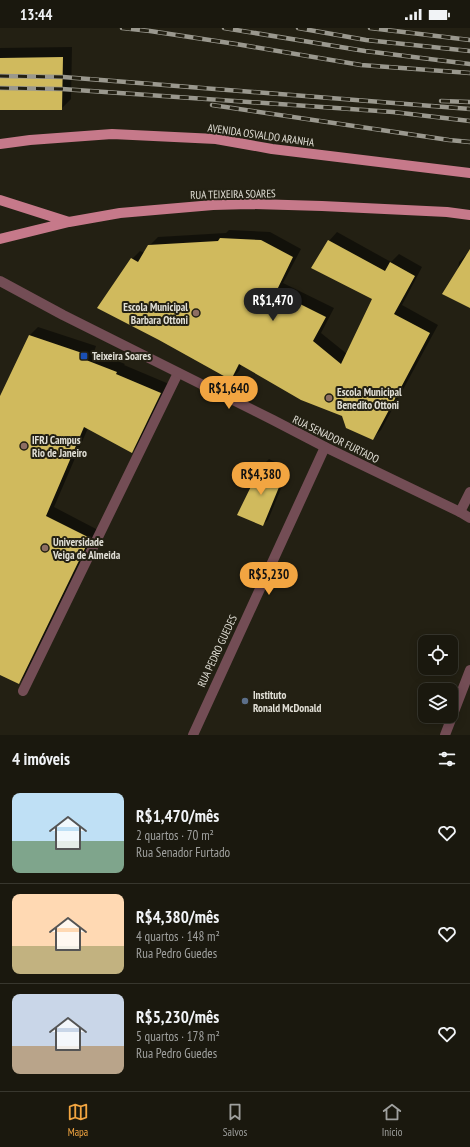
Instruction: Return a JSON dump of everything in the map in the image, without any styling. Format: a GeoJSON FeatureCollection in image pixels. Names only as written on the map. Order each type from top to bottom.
{"type":"FeatureCollection","features":[{"type":"Feature","properties":{"kind":"main road","name":"AVENIDA OSVALDO ARANHA"},"geometry":{"type":"LineString","coordinates":[[0,144],[30,140],[112,134],[216,139],[272,149],[470,174]]}},
{"type":"Feature","properties":{"kind":"main road"},"geometry":{"type":"LineString","coordinates":[[0,200],[69,222]]}},
{"type":"Feature","properties":{"kind":"main road","name":"RUA TEIXEIRA SOARES"},"geometry":{"type":"LineString","coordinates":[[0,240],[69,222],[120,213],[213,205],[250,204],[322,206],[447,212],[470,215]]}},
{"type":"Feature","properties":{"kind":"street","name":"RUA SENADOR FURTADO"},"geometry":{"type":"LineString","coordinates":[[0,281],[63,315],[178,373],[470,518]]}},
{"type":"Feature","properties":{"kind":"street"},"geometry":{"type":"LineString","coordinates":[[23,691],[178,373]]}},
{"type":"Feature","properties":{"kind":"street","name":"RUA PEDRO GUEDES"},"geometry":{"type":"LineString","coordinates":[[193,735],[325,447]]}},
{"type":"Feature","properties":{"kind":"street"},"geometry":{"type":"LineString","coordinates":[[460,512],[470,492]]}},
{"type":"Feature","properties":{"kind":"street"},"geometry":{"type":"LineString","coordinates":[[445,735],[470,670]]}},
{"type":"Feature","properties":{"kind":"building"},"geometry":{"type":"Polygon","coordinates":[[[63,57],[62,110],[0,110],[0,58],[63,57]]]}},
{"type":"Feature","properties":{"kind":"building"},"geometry":{"type":"Polygon","coordinates":[[[220,238],[261,240],[293,257],[276,292],[326,317],[313,341],[341,364],[372,299],[311,268],[328,240],[385,271],[390,262],[415,276],[394,314],[430,333],[373,440],[346,428],[342,416],[301,400],[239,364],[231,380],[97,308],[131,258],[138,262],[148,245],[218,241],[220,238]]]}},
{"type":"Feature","properties":{"kind":"building"},"geometry":{"type":"Polygon","coordinates":[[[470,249],[470,308],[442,294],[470,249]]]}},
{"type":"Feature","properties":{"kind":"building","name":"Universidade Veiga de Almeida"},"geometry":{"type":"Polygon","coordinates":[[[29,335],[88,355],[86,360],[117,372],[116,374],[161,393],[132,453],[84,427],[46,516],[90,538],[19,684],[0,675],[0,396],[29,335]]]}},
{"type":"Feature","properties":{"kind":"building"},"geometry":{"type":"Polygon","coordinates":[[[262,464],[284,475],[263,526],[237,515],[262,464]]]}},
{"type":"Feature","properties":{"kind":"railway"},"geometry":{"type":"LineString","coordinates":[[122,28],[236,44],[361,65],[470,73]]}},
{"type":"Feature","properties":{"kind":"railway"},"geometry":{"type":"LineString","coordinates":[[224,28],[365,51],[470,64]]}},
{"type":"Feature","properties":{"kind":"railway"},"geometry":{"type":"LineString","coordinates":[[298,28],[366,40],[470,51]]}},
{"type":"Feature","properties":{"kind":"railway"},"geometry":{"type":"LineString","coordinates":[[370,28],[470,40]]}},
{"type":"Feature","properties":{"kind":"railway"},"geometry":{"type":"LineString","coordinates":[[0,76],[63,77],[470,109]]}},
{"type":"Feature","properties":{"kind":"railway"},"geometry":{"type":"LineString","coordinates":[[0,88],[62,89],[393,112],[470,121]]}},
{"type":"Feature","properties":{"kind":"railway"},"geometry":{"type":"LineString","coordinates":[[441,101],[470,102]]}},
{"type":"Feature","properties":{"kind":"railway"},"geometry":{"type":"LineString","coordinates":[[212,105],[470,142]]}},
{"type":"Feature","properties":{"kind":"place","name":"Escola Municipal Barbara Ottoni"},"geometry":{"type":"Point","coordinates":[196,313]}},
{"type":"Feature","properties":{"kind":"place","name":"Teixeira Soares"},"geometry":{"type":"Point","coordinates":[84,356]}},
{"type":"Feature","properties":{"kind":"place","name":"Escola Municipal Benedito Ottoni"},"geometry":{"type":"Point","coordinates":[329,398]}},
{"type":"Feature","properties":{"kind":"place","name":"IFRJ Campus Rio de Janeiro"},"geometry":{"type":"Point","coordinates":[24,446]}},
{"type":"Feature","properties":{"kind":"place","name":"Universidade Veiga de Almeida"},"geometry":{"type":"Point","coordinates":[45,548]}},
{"type":"Feature","properties":{"kind":"place","name":"Instituto Ronald McDonald"},"geometry":{"type":"Point","coordinates":[245,701]}}]}
